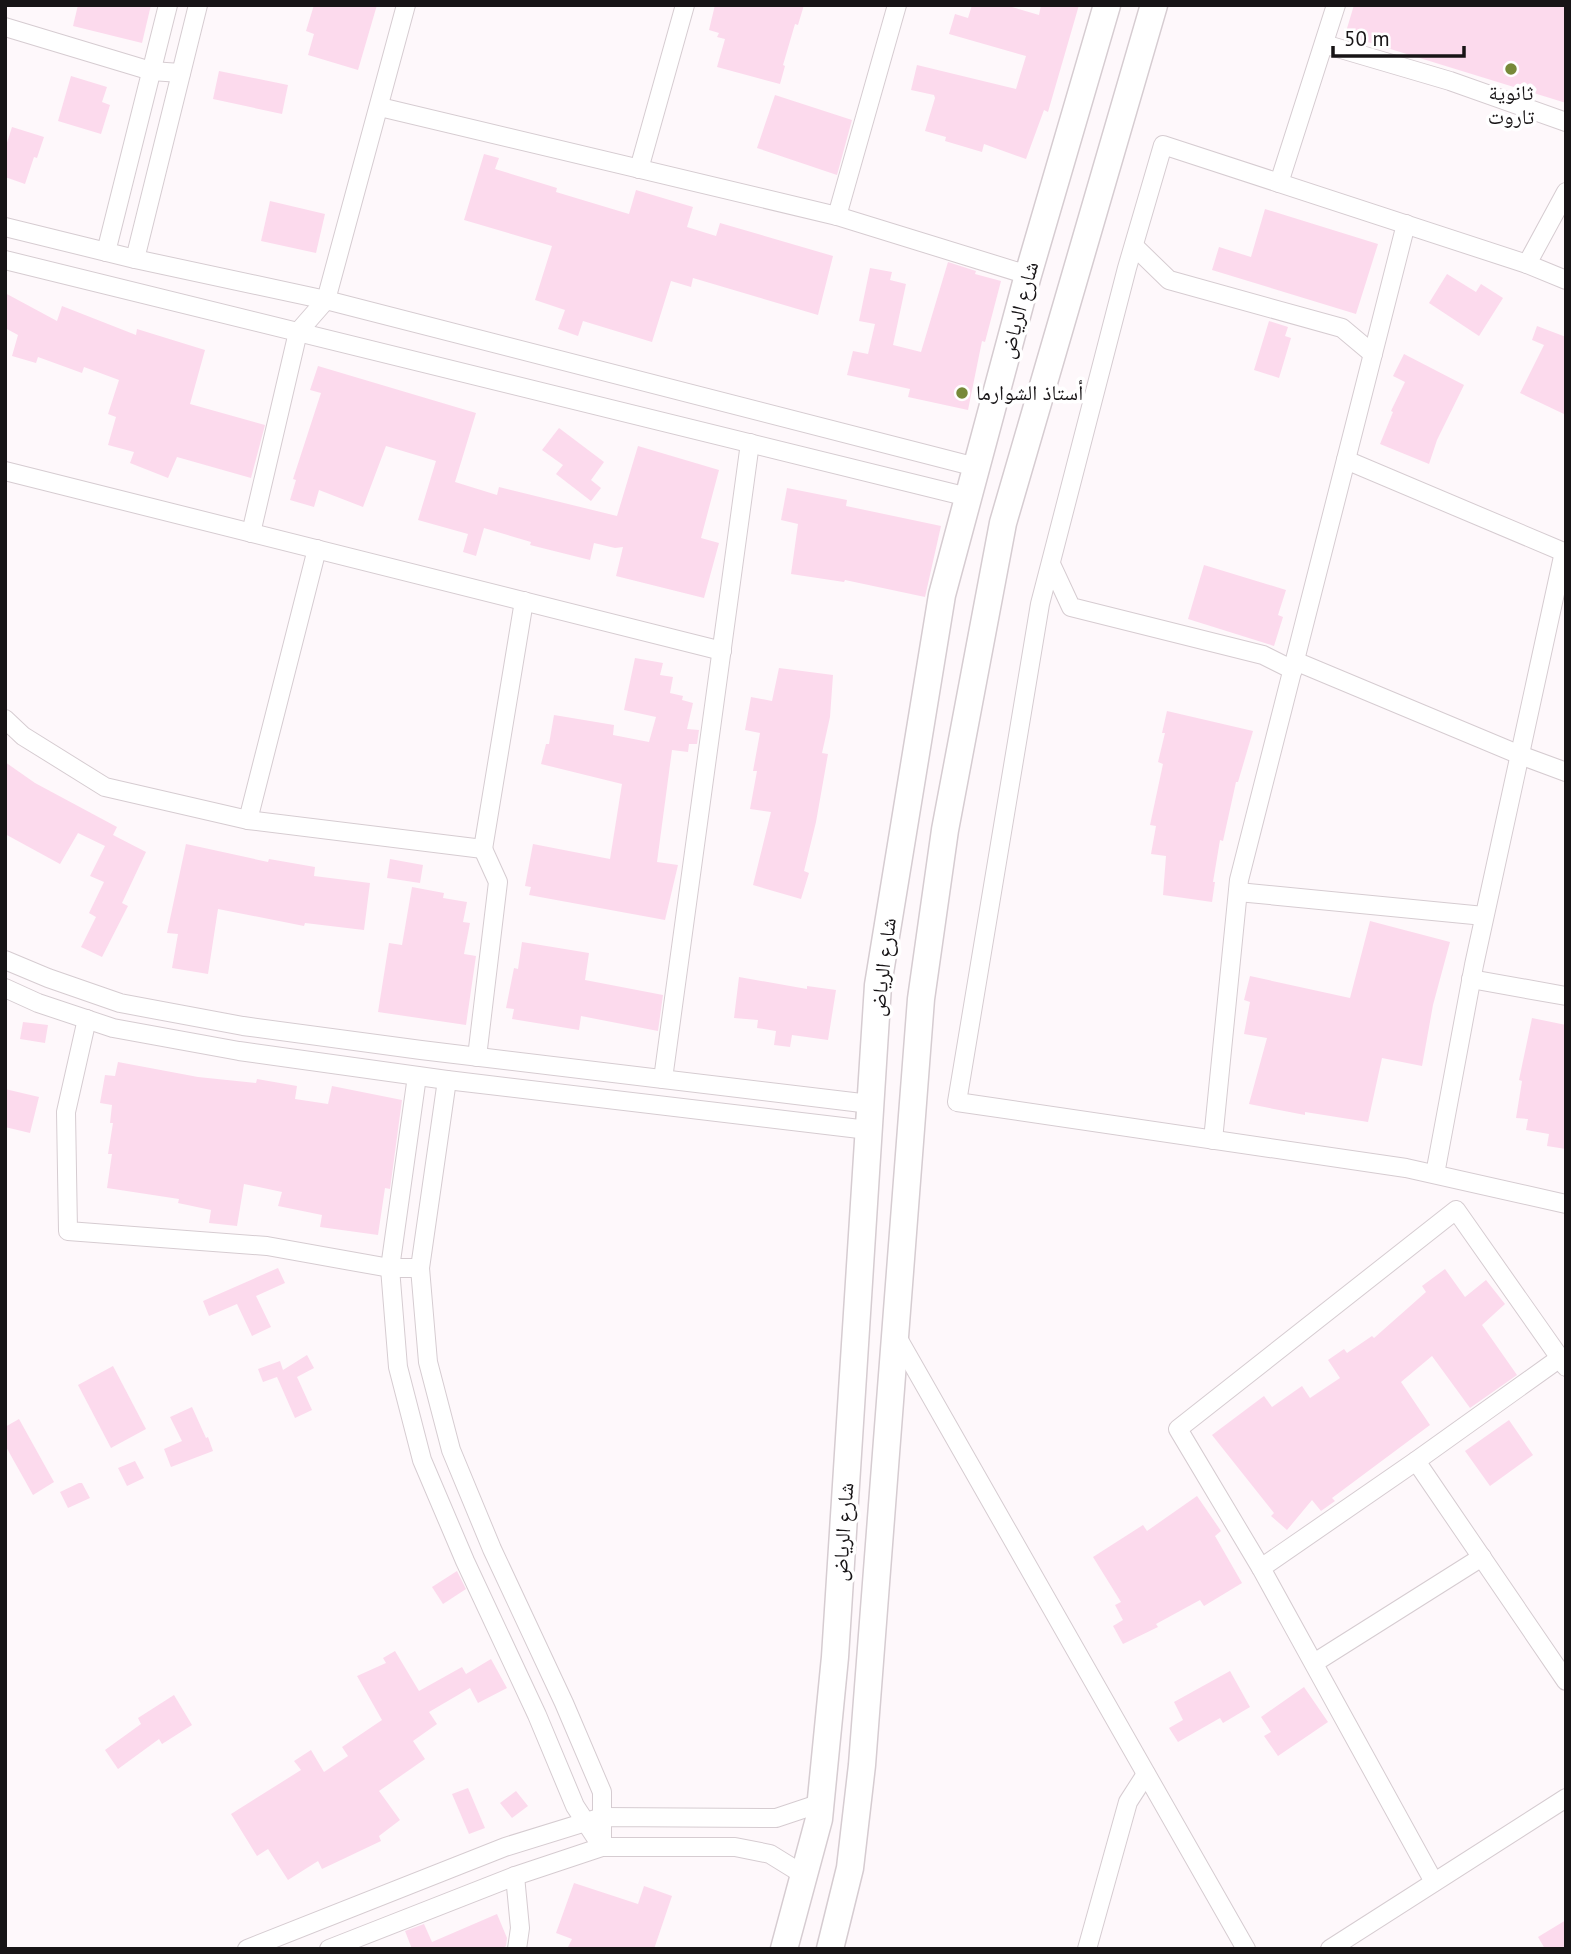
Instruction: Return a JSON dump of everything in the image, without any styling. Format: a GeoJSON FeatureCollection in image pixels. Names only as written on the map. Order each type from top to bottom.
{"type":"FeatureCollection","features":[{"type":"Feature","properties":{"kind":"main road","name":"شارع الرياض"},"geometry":{"type":"LineString","coordinates":[[784,1949],[821,1803],[835,1657],[880,971],[942,594],[1028,275],[1107,5]]}},
{"type":"Feature","properties":{"kind":"main road","name":"شارع الرياض"},"geometry":{"type":"LineString","coordinates":[[830,1949],[850,1868],[862,1765],[921,999],[945,830],[1003,523],[1154,5]]}},
{"type":"Feature","properties":{"kind":"street"},"geometry":{"type":"LineString","coordinates":[[106,252],[168,5]]}},
{"type":"Feature","properties":{"kind":"street"},"geometry":{"type":"LineString","coordinates":[[135,260],[198,5]]}},
{"type":"Feature","properties":{"kind":"street"},"geometry":{"type":"LineString","coordinates":[[251,533],[298,332],[326,300],[406,5]]}},
{"type":"Feature","properties":{"kind":"street"},"geometry":{"type":"LineString","coordinates":[[639,169],[685,5]]}},
{"type":"Feature","properties":{"kind":"street"},"geometry":{"type":"LineString","coordinates":[[837,216],[897,5]]}},
{"type":"Feature","properties":{"kind":"street"},"geometry":{"type":"LineString","coordinates":[[1279,183],[1336,5]]}},
{"type":"Feature","properties":{"kind":"street"},"geometry":{"type":"LineString","coordinates":[[5,27],[151,71],[181,73]]}},
{"type":"Feature","properties":{"kind":"street"},"geometry":{"type":"LineString","coordinates":[[1324,44],[1450,81],[1566,122]]}},
{"type":"Feature","properties":{"kind":"street"},"geometry":{"type":"LineString","coordinates":[[380,107],[837,216],[1028,275]]}},
{"type":"Feature","properties":{"kind":"street"},"geometry":{"type":"LineString","coordinates":[[1566,280],[1527,264],[1163,145],[1127,268],[1041,604],[957,1102],[1406,1168],[1566,1205]]}},
{"type":"Feature","properties":{"kind":"street"},"geometry":{"type":"LineString","coordinates":[[1527,264],[1566,192]]}},
{"type":"Feature","properties":{"kind":"street"},"geometry":{"type":"LineString","coordinates":[[1213,1140],[1238,891],[1406,224]]}},
{"type":"Feature","properties":{"kind":"street"},"geometry":{"type":"LineString","coordinates":[[5,228],[135,260],[326,300],[976,467]]}},
{"type":"Feature","properties":{"kind":"street"},"geometry":{"type":"LineString","coordinates":[[1134,246],[1169,280],[1342,328],[1373,354]]}},
{"type":"Feature","properties":{"kind":"street"},"geometry":{"type":"LineString","coordinates":[[5,260],[968,497]]}},
{"type":"Feature","properties":{"kind":"street"},"geometry":{"type":"LineString","coordinates":[[1127,268],[1149,260]]}},
{"type":"Feature","properties":{"kind":"street"},"geometry":{"type":"LineString","coordinates":[[663,1079],[750,443]]}},
{"type":"Feature","properties":{"kind":"street"},"geometry":{"type":"LineString","coordinates":[[1346,460],[1565,552],[1471,979],[1435,1174]]}},
{"type":"Feature","properties":{"kind":"street"},"geometry":{"type":"LineString","coordinates":[[5,471],[722,651]]}},
{"type":"Feature","properties":{"kind":"street"},"geometry":{"type":"LineString","coordinates":[[248,820],[317,549]]}},
{"type":"Feature","properties":{"kind":"street"},"geometry":{"type":"LineString","coordinates":[[1051,564],[1072,607],[1294,665],[1566,772]]}},
{"type":"Feature","properties":{"kind":"street"},"geometry":{"type":"LineString","coordinates":[[477,1057],[498,882],[483,849],[524,601]]}},
{"type":"Feature","properties":{"kind":"street"},"geometry":{"type":"LineString","coordinates":[[5,719],[23,736],[105,787],[248,820],[483,849]]}},
{"type":"Feature","properties":{"kind":"street"},"geometry":{"type":"LineString","coordinates":[[1238,891],[1485,916]]}},
{"type":"Feature","properties":{"kind":"street"},"geometry":{"type":"LineString","coordinates":[[5,960],[120,1003],[243,1026],[663,1079],[869,1117]]}},
{"type":"Feature","properties":{"kind":"street"},"geometry":{"type":"LineString","coordinates":[[1471,979],[1566,996]]}},
{"type":"Feature","properties":{"kind":"street"},"geometry":{"type":"LineString","coordinates":[[5,988],[113,1028],[239,1051],[447,1080],[869,1117]]}},
{"type":"Feature","properties":{"kind":"street"},"geometry":{"type":"LineString","coordinates":[[87,1019],[66,1112],[68,1231],[267,1246],[390,1268],[420,1268]]}},
{"type":"Feature","properties":{"kind":"street"},"geometry":{"type":"LineString","coordinates":[[417,1076],[390,1268],[398,1367],[422,1460],[465,1561],[537,1715],[575,1806],[593,1819]]}},
{"type":"Feature","properties":{"kind":"street"},"geometry":{"type":"LineString","coordinates":[[447,1080],[420,1268],[428,1362],[451,1450],[492,1549],[602,1792],[593,1819],[602,1847]]}},
{"type":"Feature","properties":{"kind":"street"},"geometry":{"type":"LineString","coordinates":[[1261,1568],[1563,1362],[1456,1210],[1178,1429],[1261,1568],[1434,1882]]}},
{"type":"Feature","properties":{"kind":"street"},"geometry":{"type":"LineString","coordinates":[[895,1335],[1246,1949]]}},
{"type":"Feature","properties":{"kind":"street"},"geometry":{"type":"LineString","coordinates":[[1416,1461],[1566,1681]]}},
{"type":"Feature","properties":{"kind":"street"},"geometry":{"type":"LineString","coordinates":[[1314,1663],[1482,1557]]}},
{"type":"Feature","properties":{"kind":"street"},"geometry":{"type":"LineString","coordinates":[[1087,1949],[1128,1802],[1146,1774]]}},
{"type":"Feature","properties":{"kind":"street"},"geometry":{"type":"LineString","coordinates":[[1330,1949],[1566,1798]]}},
{"type":"Feature","properties":{"kind":"street"},"geometry":{"type":"LineString","coordinates":[[247,1949],[505,1847],[593,1819],[776,1818],[821,1803]]}},
{"type":"Feature","properties":{"kind":"street"},"geometry":{"type":"LineString","coordinates":[[329,1949],[515,1876],[602,1847],[735,1847],[770,1854],[804,1875]]}},
{"type":"Feature","properties":{"kind":"street"},"geometry":{"type":"LineString","coordinates":[[515,1876],[520,1928],[517,1949]]}},
{"type":"Feature","properties":{"kind":"building"},"geometry":{"type":"Polygon","coordinates":[[[78,5],[151,5],[142,43],[73,26],[78,5]]]}},
{"type":"Feature","properties":{"kind":"building"},"geometry":{"type":"Polygon","coordinates":[[[314,5],[377,5],[358,70],[308,55],[314,34],[306,31],[314,5]]]}},
{"type":"Feature","properties":{"kind":"building"},"geometry":{"type":"Polygon","coordinates":[[[715,5],[804,5],[798,25],[795,24],[780,84],[717,67],[725,39],[717,37],[719,33],[709,30],[715,5]]]}},
{"type":"Feature","properties":{"kind":"building"},"geometry":{"type":"Polygon","coordinates":[[[972,5],[1005,5],[1039,15],[1041,5],[1079,5],[1048,112],[1044,110],[1026,159],[984,144],[982,152],[945,141],[946,137],[925,131],[935,98],[934,95],[911,90],[917,65],[1016,89],[1026,56],[949,34],[955,14],[968,18],[972,5]]]}},
{"type":"Feature","properties":{"kind":"building","name":"ثانوية تاروت"},"geometry":{"type":"Polygon","coordinates":[[[1354,5],[1566,5],[1566,103],[1345,35],[1354,5]]]}},
{"type":"Feature","properties":{"kind":"building"},"geometry":{"type":"Polygon","coordinates":[[[219,71],[288,85],[282,114],[213,99],[219,71]]]}},
{"type":"Feature","properties":{"kind":"building"},"geometry":{"type":"Polygon","coordinates":[[[71,76],[107,87],[102,102],[110,105],[101,134],[58,121],[71,76]]]}},
{"type":"Feature","properties":{"kind":"building"},"geometry":{"type":"Polygon","coordinates":[[[775,95],[852,120],[837,175],[757,148],[775,95]]]}},
{"type":"Feature","properties":{"kind":"building"},"geometry":{"type":"Polygon","coordinates":[[[12,127],[44,137],[25,184],[5,177],[5,149],[12,127]]]}},
{"type":"Feature","properties":{"kind":"building"},"geometry":{"type":"Polygon","coordinates":[[[484,154],[499,158],[495,169],[557,188],[556,192],[629,214],[636,190],[693,207],[687,227],[716,236],[720,223],[833,256],[818,315],[693,278],[691,287],[671,281],[652,342],[583,321],[578,336],[558,329],[565,310],[535,300],[552,246],[464,220],[484,154]]]}},
{"type":"Feature","properties":{"kind":"building"},"geometry":{"type":"Polygon","coordinates":[[[270,201],[325,214],[316,253],[261,241],[270,201]]]}},
{"type":"Feature","properties":{"kind":"building"},"geometry":{"type":"Polygon","coordinates":[[[1265,209],[1378,244],[1356,314],[1212,270],[1219,247],[1251,257],[1265,209]]]}},
{"type":"Feature","properties":{"kind":"building"},"geometry":{"type":"Polygon","coordinates":[[[948,262],[976,271],[975,274],[1001,281],[985,342],[982,341],[968,410],[908,397],[910,389],[847,375],[853,351],[868,354],[875,324],[859,321],[870,268],[892,272],[890,280],[906,284],[893,345],[921,352],[948,262]]]}},
{"type":"Feature","properties":{"kind":"building"},"geometry":{"type":"Polygon","coordinates":[[[1447,274],[1476,292],[1481,284],[1503,298],[1479,336],[1429,303],[1447,274]]]}},
{"type":"Feature","properties":{"kind":"building"},"geometry":{"type":"Polygon","coordinates":[[[5,293],[57,321],[62,306],[136,335],[137,329],[205,350],[190,404],[265,425],[251,478],[177,457],[168,478],[130,463],[134,452],[108,445],[116,417],[108,414],[119,380],[84,367],[82,373],[38,357],[36,363],[12,356],[18,335],[5,328],[5,293]]]}},
{"type":"Feature","properties":{"kind":"building"},"geometry":{"type":"Polygon","coordinates":[[[1269,321],[1288,327],[1285,336],[1291,338],[1279,378],[1254,370],[1269,321]]]}},
{"type":"Feature","properties":{"kind":"building"},"geometry":{"type":"Polygon","coordinates":[[[1537,326],[1566,337],[1566,415],[1520,393],[1544,345],[1532,340],[1537,326]]]}},
{"type":"Feature","properties":{"kind":"building"},"geometry":{"type":"Polygon","coordinates":[[[1404,354],[1464,385],[1437,440],[1429,464],[1380,444],[1393,412],[1391,411],[1405,382],[1393,376],[1404,354]]]}},
{"type":"Feature","properties":{"kind":"building"},"geometry":{"type":"Polygon","coordinates":[[[318,366],[476,413],[455,482],[497,495],[499,487],[617,516],[638,446],[719,470],[701,538],[719,543],[704,598],[616,576],[623,547],[594,543],[590,560],[530,545],[531,542],[484,528],[476,556],[463,552],[468,534],[418,520],[436,461],[386,446],[363,507],[319,490],[314,507],[290,500],[296,480],[293,479],[321,393],[310,390],[318,366]]]}},
{"type":"Feature","properties":{"kind":"building"},"geometry":{"type":"Polygon","coordinates":[[[559,428],[604,462],[591,480],[601,488],[591,501],[556,474],[563,465],[542,450],[559,428]]]}},
{"type":"Feature","properties":{"kind":"building"},"geometry":{"type":"Polygon","coordinates":[[[787,488],[847,500],[846,506],[941,526],[925,597],[845,580],[791,574],[798,524],[781,520],[787,488]]]}},
{"type":"Feature","properties":{"kind":"building"},"geometry":{"type":"Polygon","coordinates":[[[1204,565],[1286,590],[1278,615],[1283,617],[1274,646],[1188,619],[1204,565]]]}},
{"type":"Feature","properties":{"kind":"building"},"geometry":{"type":"Polygon","coordinates":[[[635,658],[663,663],[660,675],[673,677],[670,693],[683,696],[682,700],[693,703],[687,729],[699,730],[697,744],[689,744],[688,752],[672,750],[657,862],[678,865],[665,920],[529,895],[531,887],[525,886],[533,844],[610,859],[622,784],[541,764],[546,744],[549,744],[554,715],[614,725],[613,735],[649,742],[656,717],[624,710],[635,658]]]}},
{"type":"Feature","properties":{"kind":"building"},"geometry":{"type":"Polygon","coordinates":[[[779,668],[833,675],[830,717],[822,753],[828,754],[804,871],[809,873],[801,899],[753,885],[771,812],[750,809],[760,733],[745,730],[751,697],[772,701],[779,668]]]}},
{"type":"Feature","properties":{"kind":"building"},"geometry":{"type":"Polygon","coordinates":[[[1167,711],[1253,731],[1236,782],[1223,841],[1220,840],[1212,902],[1163,895],[1166,856],[1151,854],[1156,826],[1150,825],[1163,764],[1158,762],[1167,711]]]}},
{"type":"Feature","properties":{"kind":"building"},"geometry":{"type":"Polygon","coordinates":[[[5,762],[35,783],[117,827],[113,835],[146,852],[122,903],[128,906],[102,957],[81,947],[96,917],[89,913],[104,882],[90,876],[105,846],[78,833],[60,864],[5,834],[5,762]]]}},
{"type":"Feature","properties":{"kind":"building"},"geometry":{"type":"Polygon","coordinates":[[[186,844],[268,862],[269,859],[315,867],[314,876],[370,883],[364,930],[305,923],[304,926],[218,909],[208,974],[172,968],[178,934],[167,933],[186,844]]]}},
{"type":"Feature","properties":{"kind":"building"},"geometry":{"type":"Polygon","coordinates":[[[390,859],[423,865],[420,883],[387,878],[390,859]]]}},
{"type":"Feature","properties":{"kind":"building"},"geometry":{"type":"Polygon","coordinates":[[[412,887],[444,893],[443,898],[467,902],[463,922],[470,923],[464,954],[476,956],[466,1025],[378,1012],[389,943],[402,945],[412,887]]]}},
{"type":"Feature","properties":{"kind":"building"},"geometry":{"type":"Polygon","coordinates":[[[1370,921],[1450,942],[1433,1005],[1422,1066],[1382,1058],[1368,1122],[1305,1112],[1305,1115],[1249,1104],[1267,1038],[1244,1034],[1250,1002],[1244,1000],[1250,976],[1350,998],[1370,921]]]}},
{"type":"Feature","properties":{"kind":"building"},"geometry":{"type":"Polygon","coordinates":[[[522,942],[589,953],[585,980],[663,995],[658,1031],[581,1016],[579,1030],[512,1019],[514,1009],[506,1008],[514,968],[518,969],[522,942]]]}},
{"type":"Feature","properties":{"kind":"building"},"geometry":{"type":"Polygon","coordinates":[[[739,977],[807,989],[807,986],[836,990],[828,1040],[792,1035],[790,1047],[774,1045],[776,1031],[757,1028],[758,1020],[734,1018],[739,977]]]}},
{"type":"Feature","properties":{"kind":"building"},"geometry":{"type":"Polygon","coordinates":[[[1532,1018],[1566,1025],[1566,1149],[1547,1146],[1549,1134],[1526,1130],[1528,1119],[1516,1118],[1522,1081],[1519,1080],[1532,1018]]]}},
{"type":"Feature","properties":{"kind":"building"},"geometry":{"type":"Polygon","coordinates":[[[23,1022],[48,1025],[45,1043],[20,1039],[23,1022]]]}},
{"type":"Feature","properties":{"kind":"building"},"geometry":{"type":"Polygon","coordinates":[[[118,1062],[198,1077],[256,1083],[257,1079],[297,1086],[295,1099],[328,1104],[332,1086],[402,1100],[390,1189],[385,1188],[378,1235],[320,1227],[322,1215],[278,1206],[282,1192],[244,1184],[237,1226],[209,1223],[211,1210],[178,1203],[179,1199],[107,1188],[112,1154],[108,1154],[113,1123],[110,1123],[112,1105],[100,1103],[105,1075],[115,1076],[118,1062]]]}},
{"type":"Feature","properties":{"kind":"building"},"geometry":{"type":"Polygon","coordinates":[[[5,1089],[39,1097],[30,1133],[5,1127],[5,1089]]]}},
{"type":"Feature","properties":{"kind":"building"},"geometry":{"type":"Polygon","coordinates":[[[278,1268],[285,1283],[256,1296],[271,1327],[252,1336],[237,1304],[209,1316],[203,1301],[278,1268]]]}},
{"type":"Feature","properties":{"kind":"building"},"geometry":{"type":"Polygon","coordinates":[[[1445,1269],[1465,1297],[1486,1280],[1505,1304],[1482,1325],[1517,1375],[1470,1408],[1432,1356],[1401,1382],[1430,1425],[1332,1498],[1335,1501],[1321,1511],[1312,1500],[1287,1530],[1271,1516],[1274,1513],[1212,1435],[1264,1396],[1272,1407],[1302,1386],[1310,1398],[1340,1378],[1328,1360],[1344,1349],[1347,1353],[1372,1336],[1374,1338],[1426,1292],[1422,1286],[1445,1269]]]}},
{"type":"Feature","properties":{"kind":"building"},"geometry":{"type":"Polygon","coordinates":[[[307,1355],[314,1368],[297,1377],[312,1410],[295,1418],[277,1377],[263,1382],[258,1369],[280,1361],[283,1370],[307,1355]]]}},
{"type":"Feature","properties":{"kind":"building"},"geometry":{"type":"Polygon","coordinates":[[[113,1366],[146,1429],[111,1448],[78,1385],[113,1366]]]}},
{"type":"Feature","properties":{"kind":"building"},"geometry":{"type":"Polygon","coordinates":[[[192,1407],[213,1451],[171,1467],[164,1449],[182,1441],[170,1417],[192,1407]]]}},
{"type":"Feature","properties":{"kind":"building"},"geometry":{"type":"Polygon","coordinates":[[[19,1419],[54,1482],[33,1495],[5,1445],[5,1427],[19,1419]]]}},
{"type":"Feature","properties":{"kind":"building"},"geometry":{"type":"Polygon","coordinates":[[[1509,1420],[1533,1455],[1490,1486],[1465,1451],[1509,1420]]]}},
{"type":"Feature","properties":{"kind":"building"},"geometry":{"type":"Polygon","coordinates":[[[135,1461],[144,1478],[127,1486],[118,1468],[135,1461]]]}},
{"type":"Feature","properties":{"kind":"building"},"geometry":{"type":"Polygon","coordinates":[[[82,1483],[90,1498],[68,1508],[60,1492],[82,1483]]]}},
{"type":"Feature","properties":{"kind":"building"},"geometry":{"type":"Polygon","coordinates":[[[1197,1496],[1221,1531],[1215,1536],[1242,1583],[1204,1606],[1200,1600],[1156,1624],[1158,1627],[1123,1644],[1113,1626],[1123,1620],[1115,1605],[1121,1602],[1093,1557],[1143,1525],[1147,1531],[1197,1496]]]}},
{"type":"Feature","properties":{"kind":"building"},"geometry":{"type":"Polygon","coordinates":[[[457,1571],[466,1589],[443,1604],[432,1587],[457,1571]]]}},
{"type":"Feature","properties":{"kind":"building"},"geometry":{"type":"Polygon","coordinates":[[[395,1651],[419,1691],[462,1667],[466,1674],[491,1659],[507,1688],[478,1703],[470,1688],[429,1712],[437,1724],[413,1741],[425,1759],[379,1791],[400,1820],[379,1836],[381,1841],[322,1869],[318,1861],[288,1880],[268,1849],[257,1856],[231,1814],[301,1770],[294,1761],[311,1750],[324,1772],[348,1756],[342,1747],[382,1720],[357,1676],[386,1663],[383,1658],[395,1651]]]}},
{"type":"Feature","properties":{"kind":"building"},"geometry":{"type":"Polygon","coordinates":[[[1230,1671],[1250,1707],[1223,1723],[1220,1718],[1178,1742],[1169,1728],[1183,1720],[1174,1702],[1230,1671]]]}},
{"type":"Feature","properties":{"kind":"building"},"geometry":{"type":"Polygon","coordinates":[[[1304,1687],[1328,1722],[1278,1756],[1264,1736],[1271,1732],[1261,1717],[1304,1687]]]}},
{"type":"Feature","properties":{"kind":"building"},"geometry":{"type":"Polygon","coordinates":[[[174,1695],[192,1725],[162,1744],[159,1739],[118,1769],[105,1750],[141,1724],[138,1718],[174,1695]]]}},
{"type":"Feature","properties":{"kind":"building"},"geometry":{"type":"Polygon","coordinates":[[[468,1788],[485,1828],[469,1834],[452,1794],[468,1788]]]}},
{"type":"Feature","properties":{"kind":"building"},"geometry":{"type":"Polygon","coordinates":[[[516,1791],[528,1806],[512,1818],[500,1803],[516,1791]]]}},
{"type":"Feature","properties":{"kind":"building"},"geometry":{"type":"Polygon","coordinates":[[[574,1883],[638,1904],[644,1886],[672,1896],[654,1949],[567,1949],[572,1939],[556,1933],[574,1883]]]}},
{"type":"Feature","properties":{"kind":"building"},"geometry":{"type":"Polygon","coordinates":[[[497,1914],[507,1938],[506,1946],[501,1949],[412,1949],[405,1931],[424,1924],[432,1942],[497,1914]]]}},
{"type":"Feature","properties":{"kind":"building"},"geometry":{"type":"Polygon","coordinates":[[[1566,1920],[1566,1949],[1545,1949],[1538,1937],[1566,1920]]]}},
{"type":"Feature","properties":{"kind":"place","name":"ثانوية تاروت"},"geometry":{"type":"Point","coordinates":[1511,69]}},
{"type":"Feature","properties":{"kind":"place","name":"أستاذ الشوارما"},"geometry":{"type":"Point","coordinates":[962,393]}}]}
